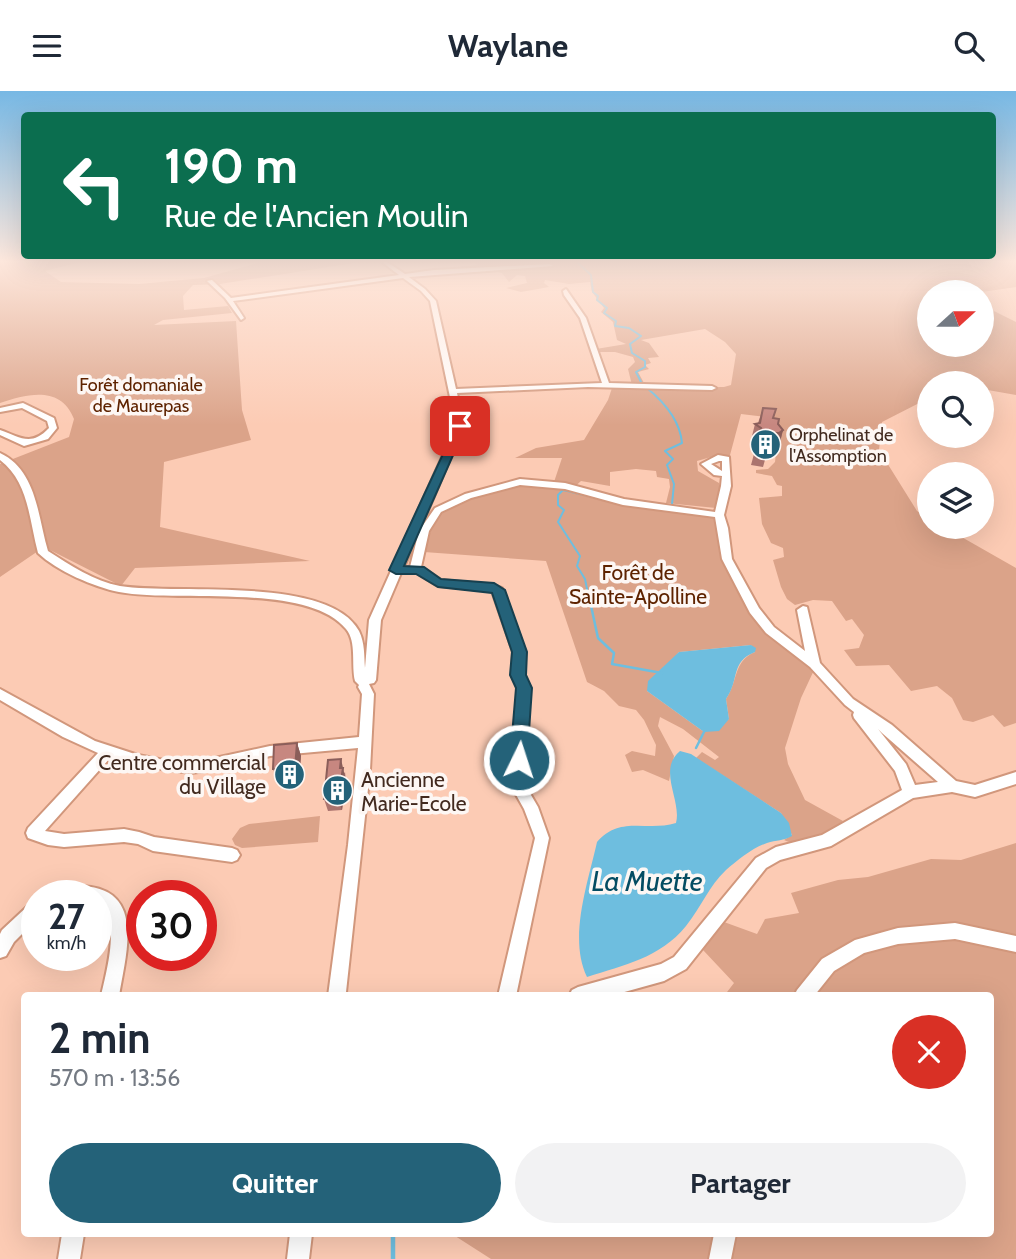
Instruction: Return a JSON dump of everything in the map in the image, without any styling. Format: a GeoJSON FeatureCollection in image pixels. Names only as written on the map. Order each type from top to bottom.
{"type":"FeatureCollection","features":[{"type":"Feature","properties":{"kind":"street"},"geometry":{"type":"LineString","coordinates":[[365,683],[372,633],[396,570],[458,436],[460,416],[437,317]]}},
{"type":"Feature","properties":{"kind":"street"},"geometry":{"type":"LineString","coordinates":[[583,317],[596,363],[607,386]]}},
{"type":"Feature","properties":{"kind":"street"},"geometry":{"type":"LineString","coordinates":[[455,391],[607,386],[712,388]]}},
{"type":"Feature","properties":{"kind":"street"},"geometry":{"type":"LineString","coordinates":[[0,410],[23,405],[51,420],[53,428],[45,437],[24,443],[0,432]]}},
{"type":"Feature","properties":{"kind":"street"},"geometry":{"type":"LineString","coordinates":[[0,456],[12,464],[30,491],[43,553],[89,580],[147,593],[292,599],[318,604],[349,624],[358,638],[368,694],[359,829],[339,992]]}},
{"type":"Feature","properties":{"kind":"street"},"geometry":{"type":"LineString","coordinates":[[724,474],[726,486],[719,515],[727,559],[754,610],[786,645],[814,664],[849,702],[901,768],[910,792]]}},
{"type":"Feature","properties":{"kind":"street"},"geometry":{"type":"LineString","coordinates":[[415,569],[424,531],[432,517],[444,506],[468,496],[520,482],[576,489],[623,502],[719,515]]}},
{"type":"Feature","properties":{"kind":"street"},"geometry":{"type":"LineString","coordinates":[[396,570],[415,569],[438,583],[498,590],[519,652],[518,675],[524,688],[517,784],[531,807],[542,838],[508,992]]}},
{"type":"Feature","properties":{"kind":"street"},"geometry":{"type":"LineString","coordinates":[[803,610],[814,664]]}},
{"type":"Feature","properties":{"kind":"street"},"geometry":{"type":"LineString","coordinates":[[0,694],[52,727],[107,752],[138,761],[192,767],[296,747],[365,742]]}},
{"type":"Feature","properties":{"kind":"street"},"geometry":{"type":"LineString","coordinates":[[849,702],[887,729],[952,786]]}},
{"type":"Feature","properties":{"kind":"street"},"geometry":{"type":"LineString","coordinates":[[107,752],[33,833],[41,837],[82,841],[127,836],[143,838],[153,844],[232,855]]}},
{"type":"Feature","properties":{"kind":"street"},"geometry":{"type":"LineString","coordinates":[[592,992],[664,972],[680,963],[761,863],[776,854],[826,841],[910,792],[952,786],[975,791],[1016,778]]}},
{"type":"Feature","properties":{"kind":"street"},"geometry":{"type":"LineString","coordinates":[[111,992],[121,929],[116,909],[112,905]]}},
{"type":"Feature","properties":{"kind":"street"},"geometry":{"type":"LineString","coordinates":[[0,950],[8,936],[21,923]]}},
{"type":"Feature","properties":{"kind":"street"},"geometry":{"type":"LineString","coordinates":[[806,992],[828,965],[861,946],[898,936],[956,931],[1016,944]]}},
{"type":"Feature","properties":{"kind":"street"},"geometry":{"type":"LineString","coordinates":[[69,1259],[73,1237]]}},
{"type":"Feature","properties":{"kind":"street"},"geometry":{"type":"LineString","coordinates":[[298,1259],[301,1237]]}},
{"type":"Feature","properties":{"kind":"street"},"geometry":{"type":"LineString","coordinates":[[720,1259],[724,1237]]}},
{"type":"Feature","properties":{"kind":"green space","name":"Forêt domaniale de Maurepas"},"geometry":{"type":"Polygon","coordinates":[[[0,317],[197,317],[163,320],[154,325],[236,321],[242,410],[251,440],[164,462],[160,527],[310,561],[135,568],[121,586],[44,547],[0,577],[0,464],[69,437],[74,419],[61,401],[52,397],[32,395],[0,403],[0,317]]]}},
{"type":"Feature","properties":{"kind":"green space","name":"Forêt de Sainte-Apolline"},"geometry":{"type":"Polygon","coordinates":[[[606,317],[917,317],[917,357],[994,357],[994,317],[1005,317],[1016,322],[1016,395],[994,391],[994,371],[917,371],[917,404],[882,422],[879,450],[917,511],[917,539],[965,539],[1016,568],[1016,723],[1004,727],[993,715],[973,722],[963,720],[952,698],[937,686],[911,691],[889,665],[856,666],[844,650],[859,648],[864,635],[852,619],[846,621],[832,601],[813,600],[795,605],[787,599],[773,560],[784,557],[783,548],[771,543],[762,524],[759,498],[782,496],[782,486],[777,485],[772,476],[756,473],[756,470],[768,469],[775,462],[776,453],[781,447],[775,431],[776,418],[741,414],[730,455],[718,455],[697,461],[698,471],[719,483],[719,507],[666,503],[669,479],[657,477],[656,471],[636,469],[610,472],[610,486],[581,481],[569,492],[607,502],[716,515],[719,542],[734,585],[760,620],[815,668],[801,698],[785,748],[788,764],[805,800],[843,821],[807,841],[784,840],[792,835],[781,813],[696,758],[702,752],[715,760],[719,757],[683,729],[660,717],[658,726],[674,756],[669,781],[643,770],[632,772],[625,755],[632,751],[655,756],[656,745],[636,710],[619,706],[604,691],[587,682],[546,561],[424,552],[438,509],[520,480],[554,482],[562,458],[515,458],[536,448],[584,440],[608,400],[612,388],[731,385],[736,354],[725,342],[705,329],[641,340],[649,343],[659,357],[648,358],[651,363],[645,365],[649,369],[638,372],[644,383],[649,385],[632,385],[628,369],[635,362],[633,357],[615,352],[596,352],[596,349],[626,344],[617,340],[613,322],[606,317]],[[751,645],[679,652],[647,691],[704,732],[729,719],[726,699],[743,661],[755,652],[751,645]]]}},
{"type":"Feature","properties":{"kind":"green space"},"geometry":{"type":"Polygon","coordinates":[[[320,816],[318,842],[242,848],[235,845],[232,839],[240,828],[249,824],[320,816]]]}},
{"type":"Feature","properties":{"kind":"green space"},"geometry":{"type":"Polygon","coordinates":[[[1016,843],[1016,1259],[491,1259],[457,1237],[994,1237],[994,992],[727,992],[734,983],[703,950],[724,922],[757,934],[765,919],[799,913],[791,893],[838,880],[868,877],[931,859],[961,860],[1016,843]]]}},
{"type":"Feature","properties":{"kind":"water"},"geometry":{"type":"Polygon","coordinates":[[[751,645],[756,648],[755,652],[747,656],[739,666],[726,699],[729,719],[719,731],[704,732],[647,691],[648,681],[679,652],[751,645]]]}},
{"type":"Feature","properties":{"kind":"water","name":"La Muette"},"geometry":{"type":"Polygon","coordinates":[[[680,751],[691,754],[781,813],[789,823],[792,836],[756,848],[726,870],[686,926],[665,946],[641,959],[587,977],[579,945],[579,928],[597,842],[606,834],[624,826],[676,823],[676,805],[670,776],[673,759],[680,751]]]}},
{"type":"Feature","properties":{"kind":"building"},"geometry":{"type":"Polygon","coordinates":[[[763,408],[776,409],[773,418],[779,419],[778,424],[783,430],[771,433],[768,451],[755,449],[761,428],[755,424],[760,423],[763,408]]]}},
{"type":"Feature","properties":{"kind":"building"},"geometry":{"type":"Polygon","coordinates":[[[297,743],[295,768],[273,769],[274,745],[297,743]]]}},
{"type":"Feature","properties":{"kind":"building"},"geometry":{"type":"Polygon","coordinates":[[[341,759],[340,768],[343,768],[338,798],[324,799],[328,760],[341,759]]]}},
{"type":"Feature","properties":{"kind":"waterway"},"geometry":{"type":"LineString","coordinates":[[609,317],[616,321],[615,326],[629,328],[641,336],[630,344],[632,353],[645,361],[645,367],[636,372],[642,384]]}},
{"type":"Feature","properties":{"kind":"waterway"},"geometry":{"type":"LineString","coordinates":[[647,388],[670,412],[681,435],[682,443],[665,451],[673,459],[667,465],[674,484],[672,504]]}},
{"type":"Feature","properties":{"kind":"waterway"},"geometry":{"type":"LineString","coordinates":[[588,594],[585,579],[577,566],[580,556],[558,522],[564,510],[558,505],[558,495],[563,490],[601,499]]}},
{"type":"Feature","properties":{"kind":"waterway"},"geometry":{"type":"LineString","coordinates":[[588,592],[598,638],[614,653],[612,664],[662,673]]}},
{"type":"Feature","properties":{"kind":"waterway"},"geometry":{"type":"LineString","coordinates":[[696,748],[705,730]]}},
{"type":"Feature","properties":{"kind":"waterway"},"geometry":{"type":"LineString","coordinates":[[393,1237],[393,1259]]}},
{"type":"Feature","properties":{"kind":"place","name":"Orphelinat de l'Assomption"},"geometry":{"type":"Point","coordinates":[766,445]}},
{"type":"Feature","properties":{"kind":"place","name":"Centre commercial du Village"},"geometry":{"type":"Point","coordinates":[289,774]}},
{"type":"Feature","properties":{"kind":"place","name":"Ancienne Marie-Ecole"},"geometry":{"type":"Point","coordinates":[338,791]}},
{"type":"Feature","properties":{"kind":"route"},"geometry":{"type":"LineString","coordinates":[[460,426],[458,436],[396,570],[419,570],[438,583],[498,590],[519,652],[518,675],[524,688],[519,760]]}}]}
